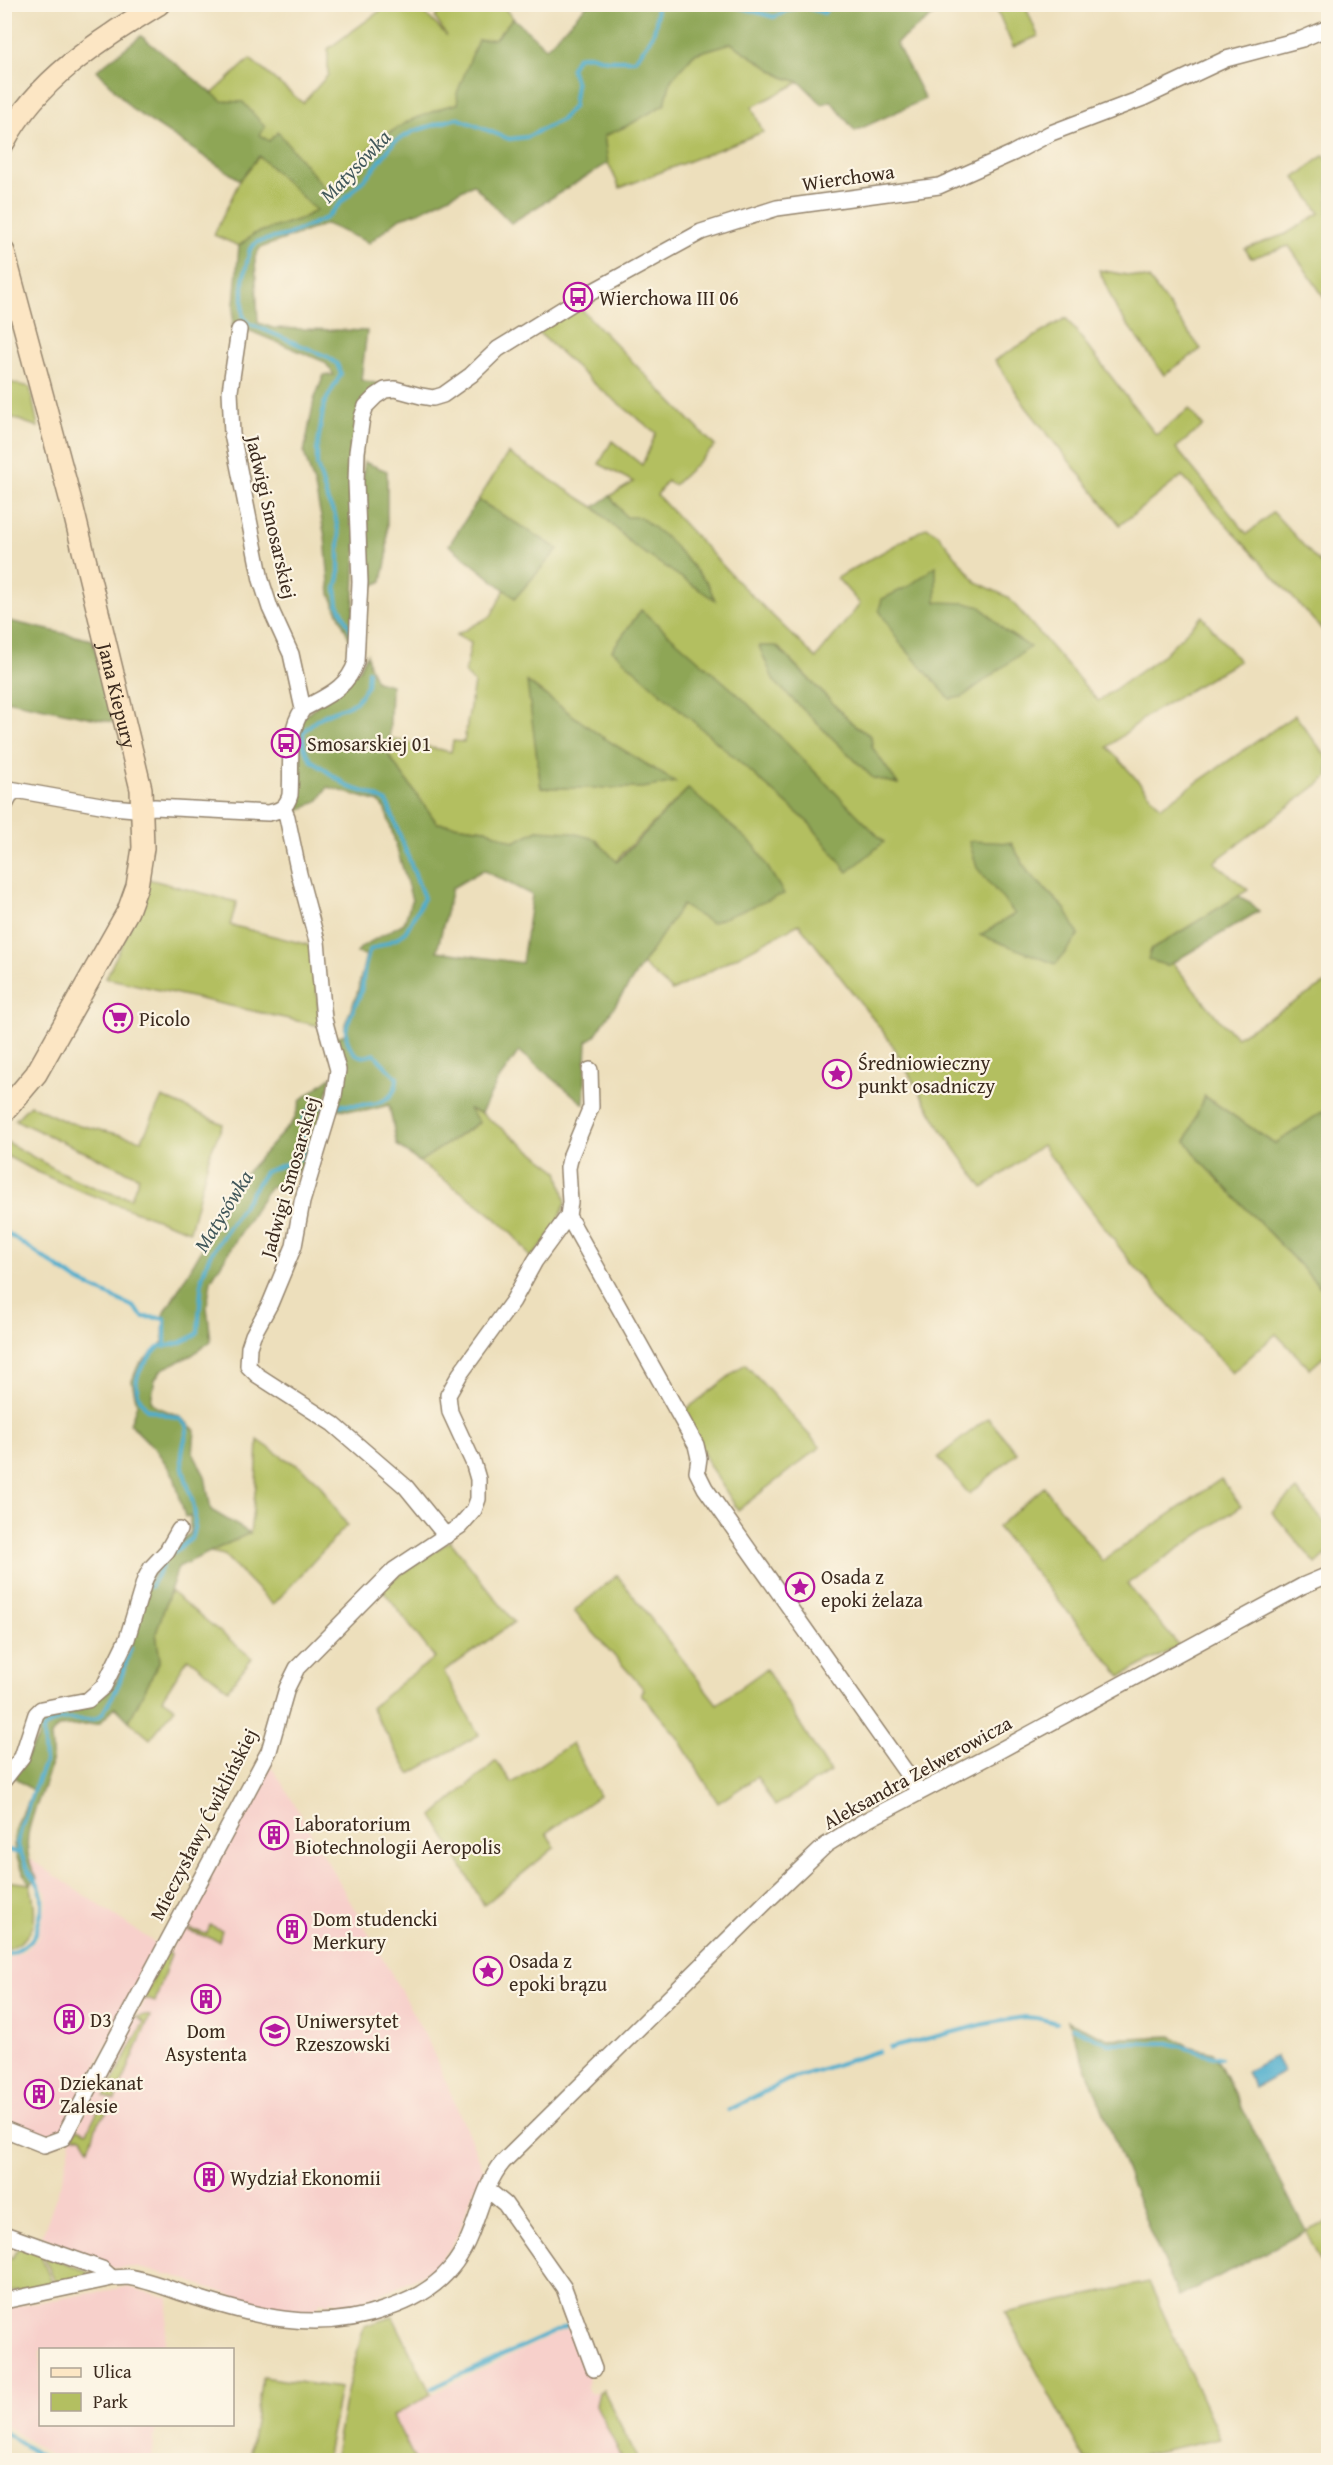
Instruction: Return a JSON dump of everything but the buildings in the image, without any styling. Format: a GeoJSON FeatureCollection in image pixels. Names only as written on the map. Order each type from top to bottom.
{"type":"FeatureCollection","features":[{"type":"Feature","properties":{"kind":"street"},"geometry":{"type":"LineString","coordinates":[[4,142],[30,103],[59,72],[102,40],[159,4]]}},
{"type":"Feature","properties":{"kind":"street","name":"Wierchowa"},"geometry":{"type":"LineString","coordinates":[[303,709],[339,689],[352,673],[356,662],[360,582],[356,482],[358,433],[366,406],[385,390],[395,389],[433,398],[443,395],[471,375],[498,349],[579,299],[701,232],[777,208],[939,186],[1013,153],[1051,133],[1143,98],[1226,59],[1302,39],[1329,28]]}},
{"type":"Feature","properties":{"kind":"street","name":"Jana Kiepury"},"geometry":{"type":"LineString","coordinates":[[4,252],[106,639],[131,744],[143,808],[144,836],[137,886],[128,911],[36,1074],[4,1112]]}},
{"type":"Feature","properties":{"kind":"street","name":"Jadwigi Smosarskiej"},"geometry":{"type":"LineString","coordinates":[[239,330],[230,390],[232,434],[261,580],[270,608],[291,654],[303,709]]}},
{"type":"Feature","properties":{"kind":"street"},"geometry":{"type":"LineString","coordinates":[[4,807],[9,789],[112,807],[268,813],[283,808],[288,802],[295,722],[303,709]]}},
{"type":"Feature","properties":{"kind":"street","name":"Jadwigi Smosarskiej"},"geometry":{"type":"LineString","coordinates":[[283,808],[320,955],[324,1019],[338,1070],[334,1095],[326,1115],[302,1202],[294,1246],[270,1304],[253,1335],[249,1347],[248,1366],[257,1376],[333,1424],[406,1487],[446,1536]]}},
{"type":"Feature","properties":{"kind":"street"},"geometry":{"type":"LineString","coordinates":[[590,1070],[591,1107],[568,1168],[570,1202],[568,1216],[696,1445],[699,1458],[697,1472],[705,1488],[920,1792]]}},
{"type":"Feature","properties":{"kind":"street","name":"Mieczysławy Ćwiklińskiej"},"geometry":{"type":"LineString","coordinates":[[4,2129],[44,2145],[52,2144],[63,2138],[264,1761],[273,1740],[287,1688],[297,1668],[394,1570],[446,1536],[471,1515],[476,1505],[479,1487],[473,1462],[449,1409],[449,1390],[513,1301],[535,1261],[568,1216]]}},
{"type":"Feature","properties":{"kind":"street"},"geometry":{"type":"LineString","coordinates":[[4,1780],[22,1757],[36,1714],[41,1709],[88,1700],[104,1686],[127,1639],[145,1579],[151,1568],[167,1551],[179,1530]]}},
{"type":"Feature","properties":{"kind":"street","name":"Aleksandra Zelwerowicza"},"geometry":{"type":"LineString","coordinates":[[4,2301],[112,2278],[138,2278],[230,2308],[275,2319],[309,2323],[357,2319],[402,2304],[423,2293],[449,2271],[470,2239],[499,2167],[810,1859],[841,1835],[1302,1586],[1329,1575]]}},
{"type":"Feature","properties":{"kind":"street"},"geometry":{"type":"LineString","coordinates":[[488,2190],[505,2204],[564,2288],[594,2369]]}},
{"type":"Feature","properties":{"kind":"street","name":"Aleksandra Zelwerowicza"},"geometry":{"type":"LineString","coordinates":[[4,2234],[102,2269],[112,2278]]}},
{"type":"Feature","properties":{"kind":"shaded area","name":"Uniwersytet Rzeszowski"},"geometry":{"type":"Polygon","coordinates":[[[269,1764],[284,1786],[429,2043],[484,2170],[473,2192],[460,2230],[451,2247],[434,2268],[400,2286],[347,2307],[331,2300],[329,2304],[320,2302],[315,2315],[300,2310],[294,2313],[266,2307],[175,2276],[134,2267],[113,2268],[77,2255],[42,2236],[64,2174],[71,2140],[269,1764]]]}},
{"type":"Feature","properties":{"kind":"shaded area"},"geometry":{"type":"Polygon","coordinates":[[[28,1857],[158,1945],[65,2127],[56,2133],[45,2135],[31,2134],[5,2123],[5,1960],[27,1949],[37,1939],[47,1903],[46,1893],[28,1857]]]}},
{"type":"Feature","properties":{"kind":"shaded area"},"geometry":{"type":"Polygon","coordinates":[[[127,2287],[169,2298],[164,2348],[39,2348],[39,2426],[156,2426],[152,2460],[57,2460],[5,2425],[4,2310],[10,2307],[127,2287]]]}},
{"type":"Feature","properties":{"kind":"shaded area"},"geometry":{"type":"Polygon","coordinates":[[[571,2327],[588,2366],[587,2390],[591,2394],[603,2390],[638,2460],[415,2460],[393,2415],[431,2394],[571,2327]]]}},
{"type":"Feature","properties":{"kind":"green space"},"geometry":{"type":"Polygon","coordinates":[[[388,5],[417,5],[447,36],[435,18],[443,5],[502,5],[513,18],[495,39],[458,104],[444,107],[376,141],[331,196],[278,132],[269,142],[212,94],[250,59],[303,103],[328,75],[328,49],[388,5]]]}},
{"type":"Feature","properties":{"kind":"green space"},"geometry":{"type":"Polygon","coordinates":[[[587,5],[948,5],[896,43],[925,99],[855,131],[831,101],[822,104],[800,82],[783,77],[731,43],[694,54],[671,80],[665,104],[629,125],[604,136],[608,163],[511,223],[473,184],[419,212],[400,218],[369,243],[326,224],[260,248],[255,257],[258,323],[273,328],[367,331],[361,380],[387,386],[362,407],[352,645],[330,594],[325,537],[315,487],[304,453],[314,400],[324,375],[334,375],[325,362],[243,328],[241,321],[232,329],[239,246],[254,234],[303,218],[316,210],[259,156],[240,180],[133,110],[97,70],[141,36],[222,101],[243,102],[265,127],[260,135],[269,141],[278,132],[331,196],[376,141],[407,122],[444,107],[458,104],[457,93],[478,40],[495,39],[513,18],[546,48],[587,5]]]}},
{"type":"Feature","properties":{"kind":"green space"},"geometry":{"type":"Polygon","coordinates":[[[995,5],[1025,5],[1038,36],[1013,47],[995,5]]]}},
{"type":"Feature","properties":{"kind":"green space"},"geometry":{"type":"Polygon","coordinates":[[[731,43],[783,77],[800,82],[752,107],[763,132],[620,188],[608,163],[604,136],[629,125],[665,104],[671,80],[694,54],[731,43]]]}},
{"type":"Feature","properties":{"kind":"green space"},"geometry":{"type":"Polygon","coordinates":[[[1324,155],[1328,161],[1328,303],[1289,246],[1251,258],[1245,249],[1286,234],[1320,213],[1295,178],[1324,155]]]}},
{"type":"Feature","properties":{"kind":"green space"},"geometry":{"type":"Polygon","coordinates":[[[259,156],[316,210],[303,218],[254,234],[239,246],[214,235],[240,180],[259,156]]]}},
{"type":"Feature","properties":{"kind":"green space"},"geometry":{"type":"Polygon","coordinates":[[[1099,270],[1149,279],[1201,349],[1164,375],[1117,310],[1099,270]]]}},
{"type":"Feature","properties":{"kind":"green space"},"geometry":{"type":"Polygon","coordinates":[[[579,307],[715,446],[674,485],[667,481],[657,495],[739,583],[816,658],[860,604],[837,578],[927,527],[938,534],[976,582],[1008,597],[1098,701],[1161,657],[1202,616],[1239,661],[1149,714],[1108,747],[1161,807],[1295,715],[1328,759],[1328,777],[1214,862],[1248,890],[1151,950],[1166,966],[1172,962],[1221,1022],[1237,1037],[1328,982],[1328,1108],[1275,1144],[1205,1096],[1186,1141],[1200,1160],[1328,1295],[1328,1353],[1310,1369],[1276,1334],[1232,1373],[1129,1260],[1042,1145],[983,1188],[941,1129],[888,1038],[799,924],[672,991],[642,964],[682,905],[688,789],[621,855],[617,862],[595,839],[538,830],[514,842],[485,829],[437,823],[389,756],[389,738],[451,752],[453,741],[464,742],[474,683],[465,673],[471,643],[456,635],[491,616],[505,589],[515,598],[558,549],[478,500],[508,453],[594,507],[634,546],[714,599],[626,517],[610,496],[634,482],[599,464],[612,441],[642,465],[656,433],[599,388],[538,332],[579,307]],[[641,610],[613,650],[810,824],[848,872],[742,699],[641,610]],[[777,646],[897,784],[872,747],[871,736],[856,727],[777,646]],[[528,682],[541,788],[674,781],[602,737],[528,682]],[[1011,843],[1015,914],[981,935],[1065,909],[1028,872],[1011,843]]]}},
{"type":"Feature","properties":{"kind":"green space"},"geometry":{"type":"Polygon","coordinates":[[[1066,318],[1156,435],[1189,409],[1203,426],[1176,448],[1247,534],[1273,512],[1328,572],[1328,636],[1182,476],[1120,525],[1026,407],[995,360],[1066,318]]]}},
{"type":"Feature","properties":{"kind":"green space"},"geometry":{"type":"Polygon","coordinates":[[[4,381],[30,387],[38,427],[5,415],[4,381]]]}},
{"type":"Feature","properties":{"kind":"green space"},"geometry":{"type":"Polygon","coordinates":[[[364,462],[387,471],[387,557],[382,581],[365,590],[361,510],[364,462]]]}},
{"type":"Feature","properties":{"kind":"green space"},"geometry":{"type":"Polygon","coordinates":[[[610,496],[626,517],[640,517],[669,540],[708,584],[715,600],[634,546],[594,507],[610,496]]]}},
{"type":"Feature","properties":{"kind":"green space"},"geometry":{"type":"Polygon","coordinates":[[[478,500],[558,549],[515,598],[449,545],[478,500]]]}},
{"type":"Feature","properties":{"kind":"green space"},"geometry":{"type":"Polygon","coordinates":[[[936,566],[936,602],[965,603],[981,607],[1005,631],[1030,647],[962,697],[950,699],[899,642],[879,610],[882,599],[909,586],[936,566]]]}},
{"type":"Feature","properties":{"kind":"green space"},"geometry":{"type":"Polygon","coordinates":[[[641,610],[742,698],[884,842],[848,872],[810,824],[612,650],[641,610]]]}},
{"type":"Feature","properties":{"kind":"green space"},"geometry":{"type":"Polygon","coordinates":[[[5,620],[92,640],[117,723],[5,700],[5,620]]]}},
{"type":"Feature","properties":{"kind":"green space"},"geometry":{"type":"Polygon","coordinates":[[[759,646],[776,646],[856,727],[871,736],[872,747],[898,784],[873,778],[774,681],[759,646]]]}},
{"type":"Feature","properties":{"kind":"green space"},"geometry":{"type":"Polygon","coordinates":[[[367,654],[376,681],[391,685],[389,756],[437,823],[485,829],[514,842],[538,830],[569,832],[595,839],[617,862],[688,789],[755,846],[784,894],[711,923],[682,905],[594,1037],[587,1041],[584,1104],[519,1051],[496,1084],[481,1113],[469,1109],[479,1122],[419,1162],[397,1145],[389,1105],[365,1111],[338,1109],[341,1082],[335,1038],[345,1034],[345,1024],[357,994],[366,955],[357,953],[361,947],[404,923],[412,900],[386,811],[379,802],[328,787],[319,800],[293,814],[291,803],[302,718],[359,670],[367,654]],[[483,870],[452,888],[437,951],[522,963],[532,895],[483,870]]]}},
{"type":"Feature","properties":{"kind":"green space"},"geometry":{"type":"Polygon","coordinates":[[[527,682],[602,737],[675,782],[643,788],[541,788],[527,682]]]}},
{"type":"Feature","properties":{"kind":"green space"},"geometry":{"type":"Polygon","coordinates":[[[969,841],[1011,843],[1028,872],[1065,909],[1079,935],[1056,964],[980,935],[1015,914],[977,868],[969,841]]]}},
{"type":"Feature","properties":{"kind":"green space"},"geometry":{"type":"Polygon","coordinates":[[[148,879],[237,902],[230,925],[313,946],[320,1026],[106,978],[142,902],[148,879]]]}},
{"type":"Feature","properties":{"kind":"green space"},"geometry":{"type":"Polygon","coordinates":[[[1238,896],[1250,902],[1259,911],[1167,966],[1148,959],[1151,950],[1238,896]]]}},
{"type":"Feature","properties":{"kind":"green space"},"geometry":{"type":"Polygon","coordinates":[[[331,1077],[311,1162],[268,1189],[211,1280],[207,1307],[211,1341],[192,1355],[162,1369],[155,1379],[151,1401],[157,1407],[179,1416],[195,1430],[193,1453],[205,1476],[211,1510],[250,1533],[178,1567],[156,1633],[160,1660],[129,1721],[115,1707],[99,1724],[58,1727],[51,1735],[52,1758],[28,1832],[27,1847],[37,1878],[30,1884],[17,1857],[14,1837],[20,1817],[33,1791],[14,1777],[38,1738],[37,1729],[47,1714],[105,1694],[116,1681],[128,1652],[148,1581],[170,1553],[190,1533],[190,1516],[185,1517],[174,1476],[157,1451],[130,1424],[137,1404],[132,1381],[138,1366],[163,1342],[164,1314],[209,1237],[235,1185],[294,1120],[301,1100],[331,1077]]]}},
{"type":"Feature","properties":{"kind":"green space"},"geometry":{"type":"Polygon","coordinates":[[[1204,1096],[1275,1144],[1323,1111],[1328,1118],[1328,1295],[1200,1160],[1186,1141],[1204,1096]]]}},
{"type":"Feature","properties":{"kind":"green space"},"geometry":{"type":"Polygon","coordinates":[[[162,1097],[223,1124],[210,1153],[190,1231],[50,1178],[5,1155],[5,1141],[82,1182],[131,1198],[139,1177],[15,1120],[30,1105],[67,1122],[142,1140],[162,1097]]]}},
{"type":"Feature","properties":{"kind":"green space"},"geometry":{"type":"Polygon","coordinates":[[[468,1108],[481,1113],[558,1171],[566,1202],[556,1227],[531,1259],[509,1231],[495,1218],[419,1162],[479,1123],[468,1108]]]}},
{"type":"Feature","properties":{"kind":"green space"},"geometry":{"type":"Polygon","coordinates":[[[745,1364],[820,1447],[738,1510],[711,1468],[683,1412],[745,1364]]]}},
{"type":"Feature","properties":{"kind":"green space"},"geometry":{"type":"Polygon","coordinates":[[[988,1418],[1017,1453],[969,1494],[938,1457],[988,1418]]]}},
{"type":"Feature","properties":{"kind":"green space"},"geometry":{"type":"Polygon","coordinates":[[[258,1440],[301,1467],[319,1483],[347,1525],[273,1605],[224,1555],[210,1552],[250,1533],[256,1485],[258,1440]]]}},
{"type":"Feature","properties":{"kind":"green space"},"geometry":{"type":"Polygon","coordinates":[[[1221,1479],[1241,1506],[1127,1584],[1179,1646],[1121,1676],[997,1527],[1044,1487],[1102,1561],[1221,1479]]]}},
{"type":"Feature","properties":{"kind":"green space"},"geometry":{"type":"Polygon","coordinates":[[[1297,1490],[1328,1527],[1328,1553],[1316,1564],[1272,1512],[1297,1490]]]}},
{"type":"Feature","properties":{"kind":"green space"},"geometry":{"type":"Polygon","coordinates":[[[450,1541],[514,1622],[444,1672],[479,1735],[410,1774],[371,1708],[435,1658],[381,1588],[450,1541]]]}},
{"type":"Feature","properties":{"kind":"green space"},"geometry":{"type":"Polygon","coordinates":[[[617,1575],[717,1704],[766,1669],[830,1772],[775,1806],[757,1777],[718,1803],[676,1735],[641,1694],[644,1689],[574,1611],[617,1575]]]}},
{"type":"Feature","properties":{"kind":"green space"},"geometry":{"type":"Polygon","coordinates":[[[170,1591],[252,1658],[228,1689],[188,1658],[162,1699],[175,1708],[150,1739],[129,1721],[160,1660],[156,1633],[170,1591]]]}},
{"type":"Feature","properties":{"kind":"green space"},"geometry":{"type":"Polygon","coordinates":[[[572,1743],[599,1796],[546,1833],[555,1847],[484,1905],[433,1816],[496,1761],[512,1783],[572,1743]]]}},
{"type":"Feature","properties":{"kind":"green space"},"geometry":{"type":"Polygon","coordinates":[[[211,1880],[186,1930],[183,1929],[206,1884],[211,1880]]]}},
{"type":"Feature","properties":{"kind":"green space"},"geometry":{"type":"Polygon","coordinates":[[[5,1881],[30,1884],[35,1916],[30,1932],[24,1939],[5,1950],[5,1881]]]}},
{"type":"Feature","properties":{"kind":"green space"},"geometry":{"type":"Polygon","coordinates":[[[210,1925],[222,1930],[219,1941],[189,1931],[190,1929],[207,1934],[210,1925]]]}},
{"type":"Feature","properties":{"kind":"green space"},"geometry":{"type":"Polygon","coordinates":[[[165,1952],[171,1954],[155,2002],[144,1998],[165,1952]]]}},
{"type":"Feature","properties":{"kind":"green space"},"geometry":{"type":"Polygon","coordinates":[[[150,2016],[115,2100],[104,2097],[144,2022],[136,2017],[150,2016]]]}},
{"type":"Feature","properties":{"kind":"green space"},"geometry":{"type":"Polygon","coordinates":[[[1068,2021],[1108,2039],[1171,2036],[1188,2046],[1213,2052],[1306,2231],[1179,2297],[1149,2229],[1068,2021]]]}},
{"type":"Feature","properties":{"kind":"green space"},"geometry":{"type":"Polygon","coordinates":[[[101,2104],[112,2107],[98,2122],[89,2149],[82,2137],[73,2135],[78,2128],[87,2132],[101,2104]]]}},
{"type":"Feature","properties":{"kind":"green space"},"geometry":{"type":"Polygon","coordinates":[[[1328,2222],[1328,2276],[1306,2231],[1328,2222]]]}},
{"type":"Feature","properties":{"kind":"green space"},"geometry":{"type":"Polygon","coordinates":[[[20,2246],[44,2254],[42,2259],[53,2285],[5,2293],[4,2256],[12,2259],[20,2246]]]}},
{"type":"Feature","properties":{"kind":"green space"},"geometry":{"type":"Polygon","coordinates":[[[46,2255],[93,2274],[56,2284],[45,2259],[46,2255]]]}},
{"type":"Feature","properties":{"kind":"green space"},"geometry":{"type":"Polygon","coordinates":[[[1149,2282],[1220,2438],[1118,2460],[1085,2460],[1005,2313],[1149,2282]]]}},
{"type":"Feature","properties":{"kind":"green space"},"geometry":{"type":"Polygon","coordinates":[[[393,2317],[431,2394],[393,2416],[415,2460],[334,2460],[347,2391],[364,2326],[393,2317]]]}},
{"type":"Feature","properties":{"kind":"green space"},"geometry":{"type":"Polygon","coordinates":[[[262,2377],[340,2388],[326,2460],[249,2460],[262,2377]]]}},
{"type":"Feature","properties":{"kind":"green space"},"geometry":{"type":"Polygon","coordinates":[[[603,2390],[638,2460],[623,2460],[596,2405],[599,2392],[603,2390]]]}},
{"type":"Feature","properties":{"kind":"water"},"geometry":{"type":"Polygon","coordinates":[[[1275,2056],[1284,2072],[1255,2088],[1246,2072],[1275,2056]]]}},
{"type":"Feature","properties":{"kind":"waterway","name":"Matysówka"},"geometry":{"type":"LineString","coordinates":[[352,632],[338,604],[336,589],[339,577],[339,536],[335,515],[328,502],[317,465],[324,404],[341,374],[337,364],[328,357],[248,323],[243,315],[243,281],[250,249],[257,242],[287,235],[326,218],[372,171],[394,142],[414,131],[457,118],[509,139],[527,137],[561,120],[573,107],[576,84],[571,68],[577,57],[589,55],[607,60],[634,60],[653,35],[657,13],[656,4]]}},
{"type":"Feature","properties":{"kind":"waterway","name":"Matysówka"},"geometry":{"type":"LineString","coordinates":[[729,4],[774,17],[790,9],[803,6],[824,13],[831,4]]}},
{"type":"Feature","properties":{"kind":"waterway","name":"Matysówka"},"geometry":{"type":"LineString","coordinates":[[337,1105],[375,1104],[384,1101],[395,1088],[397,1078],[374,1054],[363,1057],[353,1051],[348,1043],[346,1028],[361,991],[370,950],[398,938],[406,931],[424,898],[387,802],[349,787],[311,760],[304,747],[303,733],[309,726],[321,717],[356,702],[367,685],[368,671]]}},
{"type":"Feature","properties":{"kind":"waterway","name":"Matysówka"},"geometry":{"type":"LineString","coordinates":[[174,1552],[191,1539],[194,1528],[194,1508],[182,1460],[188,1427],[180,1419],[147,1409],[137,1391],[138,1375],[147,1360],[160,1346],[191,1338],[198,1332],[202,1277],[209,1257],[265,1172],[303,1157],[304,1117],[314,1107],[326,1105]]}},
{"type":"Feature","properties":{"kind":"waterway"},"geometry":{"type":"LineString","coordinates":[[4,1231],[78,1281],[134,1307],[143,1317],[165,1318],[165,1347]]}},
{"type":"Feature","properties":{"kind":"waterway","name":"Matysówka"},"geometry":{"type":"LineString","coordinates":[[150,1587],[163,1565]]}},
{"type":"Feature","properties":{"kind":"waterway","name":"Matysówka"},"geometry":{"type":"LineString","coordinates":[[4,1955],[14,1952],[31,1941],[42,1910],[39,1886],[26,1866],[17,1843],[32,1794],[45,1762],[43,1730],[58,1720],[88,1720],[101,1715],[116,1689],[131,1648]]}},
{"type":"Feature","properties":{"kind":"waterway"},"geometry":{"type":"LineString","coordinates":[[4,1849],[20,1853]]}},
{"type":"Feature","properties":{"kind":"waterway"},"geometry":{"type":"LineString","coordinates":[[890,2048],[985,2024],[1024,2017],[1057,2023]]}},
{"type":"Feature","properties":{"kind":"waterway"},"geometry":{"type":"LineString","coordinates":[[1072,2027],[1107,2043],[1169,2043],[1221,2058]]}},
{"type":"Feature","properties":{"kind":"waterway"},"geometry":{"type":"LineString","coordinates":[[729,2110],[788,2080],[879,2051]]}},
{"type":"Feature","properties":{"kind":"waterway"},"geometry":{"type":"LineString","coordinates":[[432,2388],[567,2326]]}},
{"type":"Feature","properties":{"kind":"waterway"},"geometry":{"type":"LineString","coordinates":[[4,2432],[47,2460]]}},
{"type":"Feature","properties":{"kind":"place","name":"Wierchowa III 06"},"geometry":{"type":"Point","coordinates":[578,297]}},
{"type":"Feature","properties":{"kind":"place","name":"Smosarskiej 01"},"geometry":{"type":"Point","coordinates":[286,743]}},
{"type":"Feature","properties":{"kind":"place","name":"Picolo"},"geometry":{"type":"Point","coordinates":[118,1018]}},
{"type":"Feature","properties":{"kind":"place","name":"Średniowieczny punkt osadniczy"},"geometry":{"type":"Point","coordinates":[837,1074]}},
{"type":"Feature","properties":{"kind":"place","name":"Osada z epoki żelaza"},"geometry":{"type":"Point","coordinates":[800,1587]}},
{"type":"Feature","properties":{"kind":"place","name":"Laboratorium Biotechnologii Aeropolis"},"geometry":{"type":"Point","coordinates":[274,1835]}},
{"type":"Feature","properties":{"kind":"place","name":"Dom studencki Merkury"},"geometry":{"type":"Point","coordinates":[292,1929]}},
{"type":"Feature","properties":{"kind":"place","name":"Osada z epoki brązu"},"geometry":{"type":"Point","coordinates":[488,1971]}},
{"type":"Feature","properties":{"kind":"place","name":"Dom Asystenta"},"geometry":{"type":"Point","coordinates":[206,1999]}},
{"type":"Feature","properties":{"kind":"place","name":"D3"},"geometry":{"type":"Point","coordinates":[69,2019]}},
{"type":"Feature","properties":{"kind":"place","name":"Uniwersytet Rzeszowski"},"geometry":{"type":"Point","coordinates":[275,2031]}},
{"type":"Feature","properties":{"kind":"place","name":"Dziekanat Zalesie"},"geometry":{"type":"Point","coordinates":[39,2094]}},
{"type":"Feature","properties":{"kind":"place","name":"Wydział Ekonomii"},"geometry":{"type":"Point","coordinates":[209,2177]}}]}
